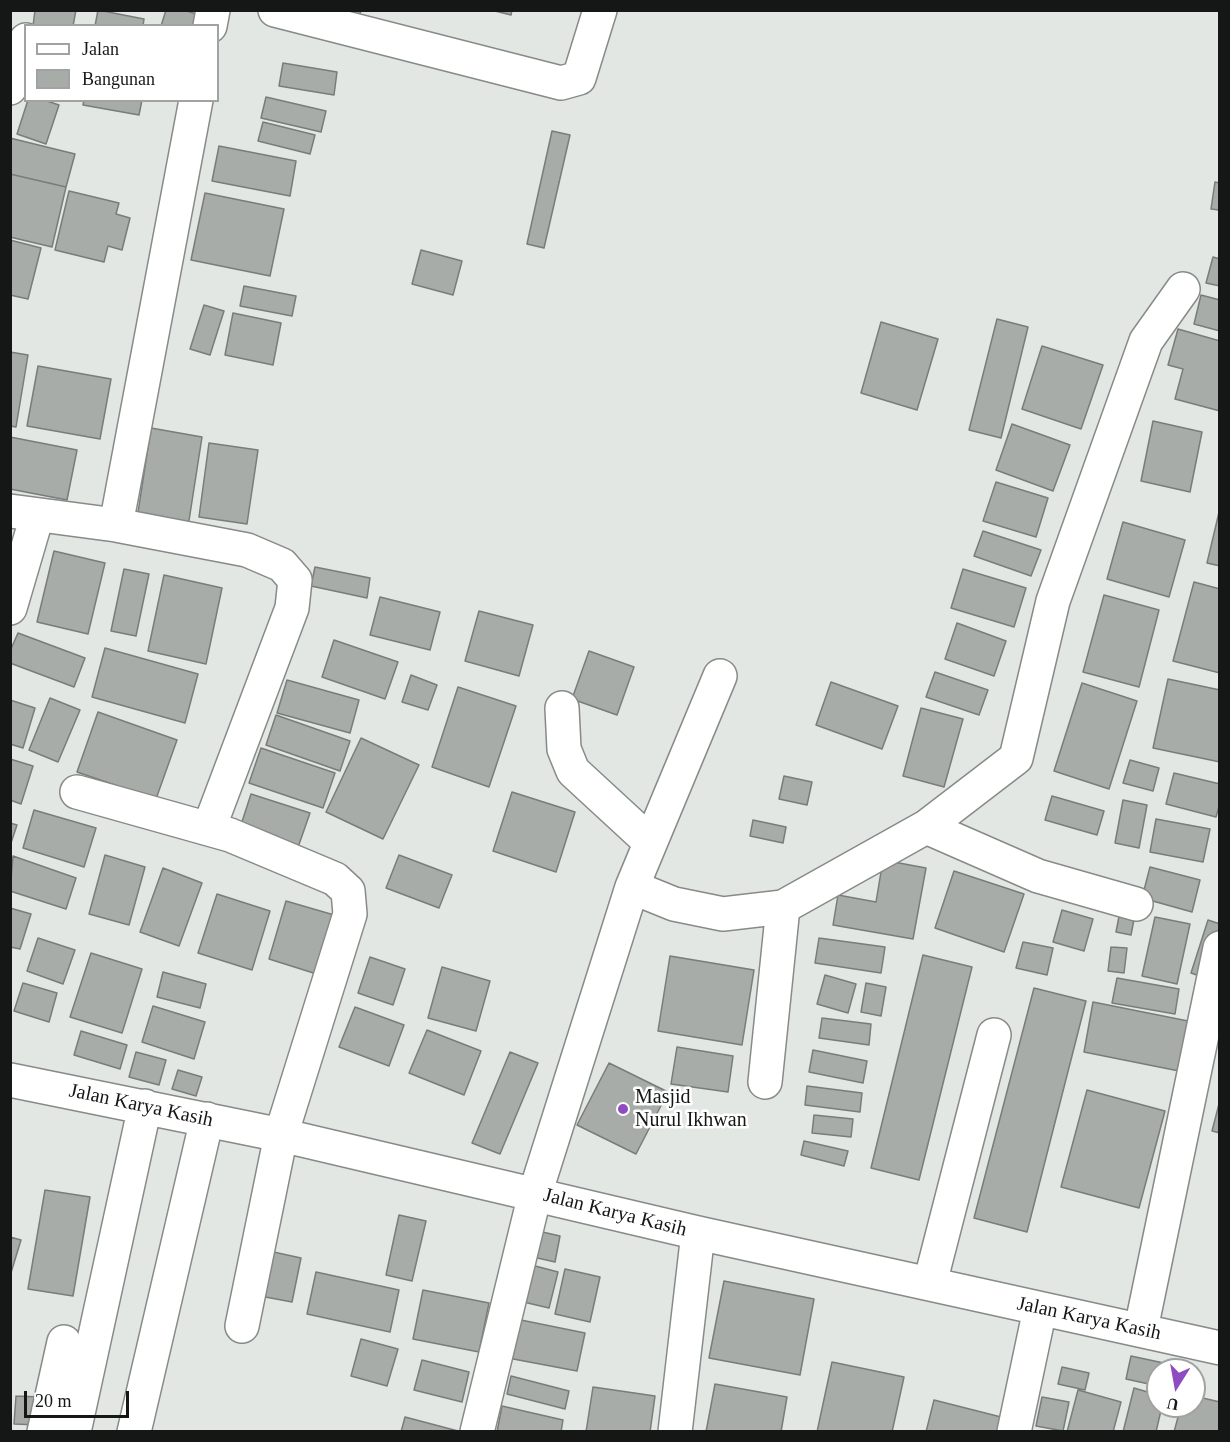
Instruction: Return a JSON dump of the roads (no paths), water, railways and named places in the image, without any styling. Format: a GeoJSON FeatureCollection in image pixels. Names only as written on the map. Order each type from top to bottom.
{"type":"FeatureCollection","features":[{"type":"Feature","properties":{"kind":"street"},"geometry":{"type":"LineString","coordinates":[[275,10],[561,83],[579,78],[600,10]]}},
{"type":"Feature","properties":{"kind":"street"},"geometry":{"type":"LineString","coordinates":[[10,88],[24,46]]}},
{"type":"Feature","properties":{"kind":"street"},"geometry":{"type":"LineString","coordinates":[[116,525],[196,102]]}},
{"type":"Feature","properties":{"kind":"street"},"geometry":{"type":"LineString","coordinates":[[633,887],[674,904],[723,914],[783,908],[926,827],[1016,758],[1053,601],[1146,341],[1183,288]]}},
{"type":"Feature","properties":{"kind":"street"},"geometry":{"type":"LineString","coordinates":[[10,608],[24,514],[116,525],[247,550],[282,565],[295,580],[292,608],[209,828]]}},
{"type":"Feature","properties":{"kind":"street"},"geometry":{"type":"LineString","coordinates":[[477,1431],[535,1194],[633,887],[720,676]]}},
{"type":"Feature","properties":{"kind":"street"},"geometry":{"type":"LineString","coordinates":[[562,708],[564,749],[573,771],[650,842]]}},
{"type":"Feature","properties":{"kind":"street"},"geometry":{"type":"LineString","coordinates":[[78,792],[209,828],[335,879],[348,891],[350,914],[281,1135],[242,1326]]}},
{"type":"Feature","properties":{"kind":"street"},"geometry":{"type":"LineString","coordinates":[[926,827],[1038,876],[1136,904]]}},
{"type":"Feature","properties":{"kind":"street"},"geometry":{"type":"LineString","coordinates":[[765,1082],[783,908]]}},
{"type":"Feature","properties":{"kind":"street"},"geometry":{"type":"LineString","coordinates":[[1140,1329],[1220,948]]}},
{"type":"Feature","properties":{"kind":"street"},"geometry":{"type":"LineString","coordinates":[[930,1283],[994,1035]]}},
{"type":"Feature","properties":{"kind":"street","name":"Jalan Karya Kasih"},"geometry":{"type":"LineString","coordinates":[[10,1080],[281,1135],[698,1233],[1220,1348]]}},
{"type":"Feature","properties":{"kind":"street"},"geometry":{"type":"LineString","coordinates":[[75,1431],[144,1106]]}},
{"type":"Feature","properties":{"kind":"street"},"geometry":{"type":"LineString","coordinates":[[134,1431],[207,1119]]}},
{"type":"Feature","properties":{"kind":"street"},"geometry":{"type":"LineString","coordinates":[[675,1431],[698,1233]]}},
{"type":"Feature","properties":{"kind":"street"},"geometry":{"type":"LineString","coordinates":[[1014,1431],[1040,1309]]}},
{"type":"Feature","properties":{"kind":"street"},"geometry":{"type":"LineString","coordinates":[[44,1431],[64,1342]]}},
{"type":"Feature","properties":{"kind":"place","name":"Masjid Nurul Ikhwan"},"geometry":{"type":"Point","coordinates":[623,1109]}}]}
